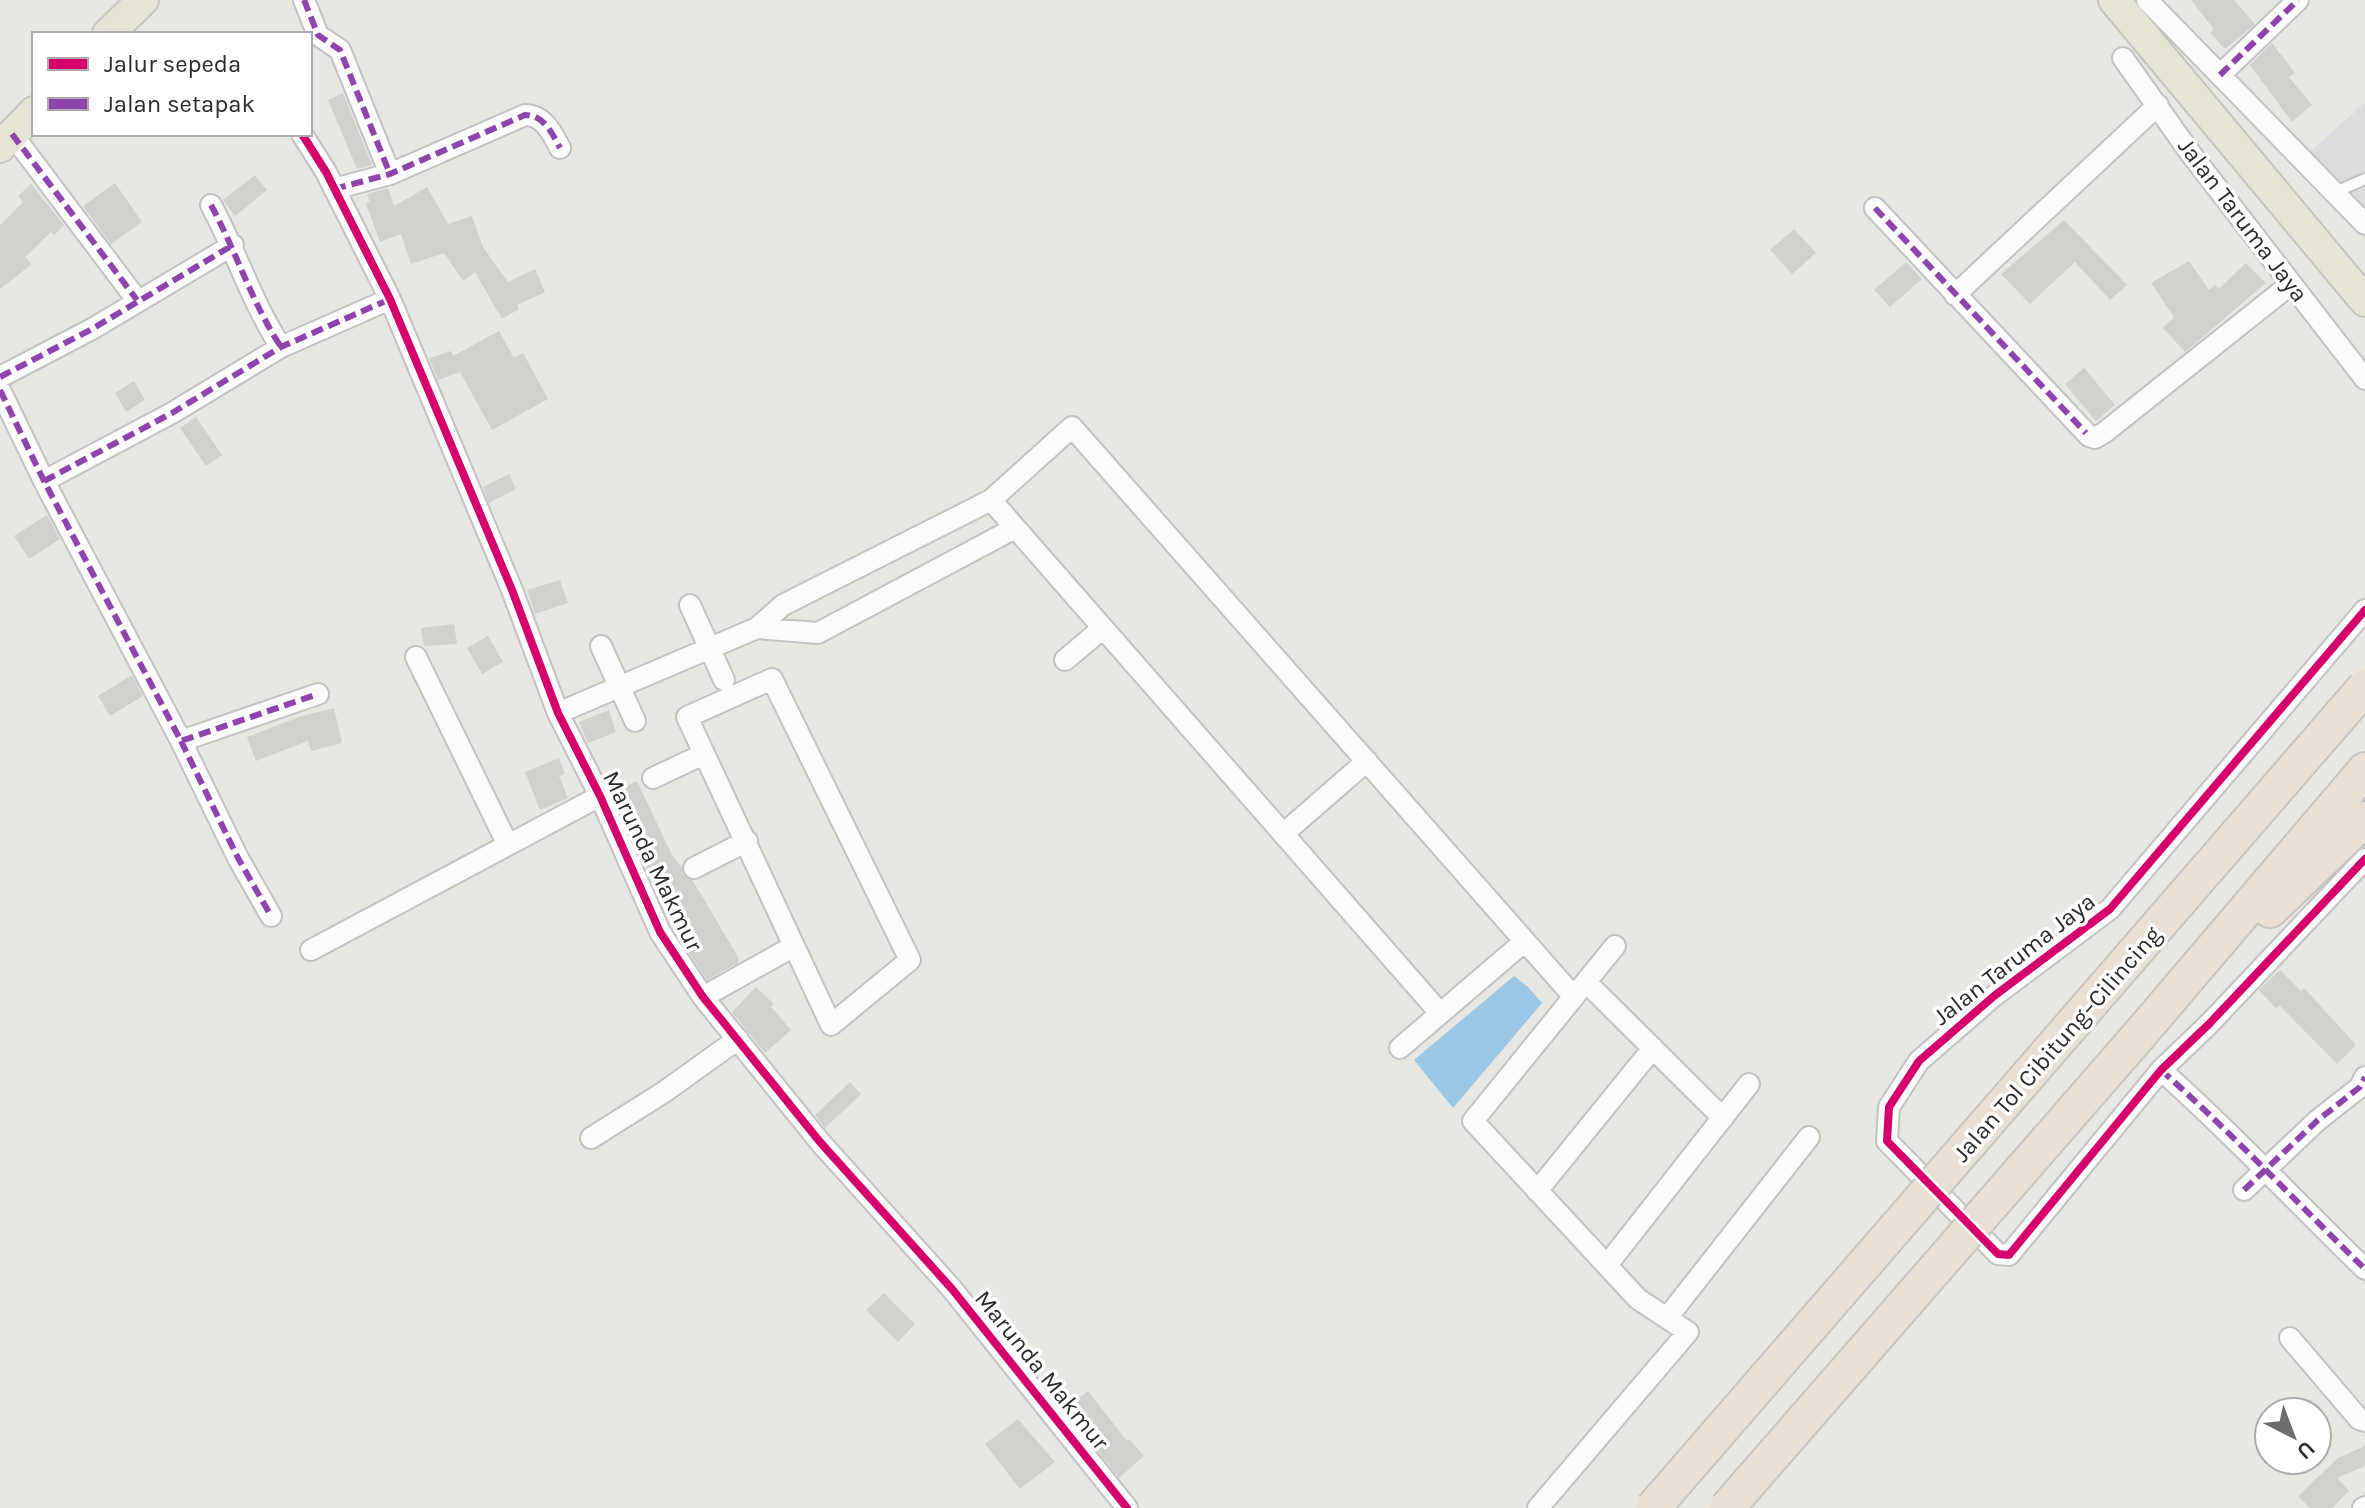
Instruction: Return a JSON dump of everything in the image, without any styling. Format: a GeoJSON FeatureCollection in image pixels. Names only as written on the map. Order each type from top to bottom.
{"type":"FeatureCollection","features":[{"type":"Feature","properties":{"kind":"highway","name":"Jalan Tol Cibitung–Cilincing"},"geometry":{"type":"LineString","coordinates":[[1653,1508],[2365,687]]}},
{"type":"Feature","properties":{"kind":"highway"},"geometry":{"type":"LineString","coordinates":[[1727,1508],[2141,1033],[2365,770]]}},
{"type":"Feature","properties":{"kind":"highway"},"geometry":{"type":"LineString","coordinates":[[2141,1033],[2365,819]]}},
{"type":"Feature","properties":{"kind":"main road"},"geometry":{"type":"LineString","coordinates":[[110,32],[143,0]]}},
{"type":"Feature","properties":{"kind":"main road","name":"Jalan Taruma Jaya"},"geometry":{"type":"LineString","coordinates":[[2114,0],[2365,301]]}},
{"type":"Feature","properties":{"kind":"main road"},"geometry":{"type":"LineString","coordinates":[[6,140],[32,114]]}},
{"type":"Feature","properties":{"kind":"street"},"geometry":{"type":"LineString","coordinates":[[304,0],[318,35],[340,50],[390,174]]}},
{"type":"Feature","properties":{"kind":"street"},"geometry":{"type":"LineString","coordinates":[[2147,0],[2365,224]]}},
{"type":"Feature","properties":{"kind":"street"},"geometry":{"type":"LineString","coordinates":[[2220,75],[2298,0]]}},
{"type":"Feature","properties":{"kind":"street","name":"Jalan Taruma Jaya"},"geometry":{"type":"LineString","coordinates":[[2123,58],[2191,154],[2365,379]]}},
{"type":"Feature","properties":{"kind":"street"},"geometry":{"type":"LineString","coordinates":[[1955,295],[2158,105]]}},
{"type":"Feature","properties":{"kind":"street"},"geometry":{"type":"LineString","coordinates":[[334,189],[390,174],[525,115],[539,118],[560,148]]}},
{"type":"Feature","properties":{"kind":"street","name":"Marunda Makmur"},"geometry":{"type":"LineString","coordinates":[[303,136],[315,152],[390,299],[512,590],[558,713],[600,796],[660,932],[703,997],[820,1142],[952,1289],[1127,1508]]}},
{"type":"Feature","properties":{"kind":"street"},"geometry":{"type":"LineString","coordinates":[[6,140],[137,300]]}},
{"type":"Feature","properties":{"kind":"street"},"geometry":{"type":"LineString","coordinates":[[211,205],[281,347]]}},
{"type":"Feature","properties":{"kind":"street"},"geometry":{"type":"LineString","coordinates":[[1875,208],[2086,433],[2095,438],[2291,284]]}},
{"type":"Feature","properties":{"kind":"street"},"geometry":{"type":"LineString","coordinates":[[0,377],[92,329],[233,245]]}},
{"type":"Feature","properties":{"kind":"street"},"geometry":{"type":"LineString","coordinates":[[44,481],[172,413],[281,347],[390,299]]}},
{"type":"Feature","properties":{"kind":"street"},"geometry":{"type":"LineString","coordinates":[[0,390],[238,858],[271,916]]}},
{"type":"Feature","properties":{"kind":"street"},"geometry":{"type":"LineString","coordinates":[[558,713],[757,628],[783,605],[991,500],[1072,427],[1525,941],[1653,1048],[1723,1118]]}},
{"type":"Feature","properties":{"kind":"street"},"geometry":{"type":"LineString","coordinates":[[991,500],[1440,1013]]}},
{"type":"Feature","properties":{"kind":"street"},"geometry":{"type":"LineString","coordinates":[[757,628],[818,633],[1015,528]]}},
{"type":"Feature","properties":{"kind":"street"},"geometry":{"type":"LineString","coordinates":[[690,605],[724,680]]}},
{"type":"Feature","properties":{"kind":"street","name":"Jalan Taruma Jaya"},"geometry":{"type":"LineString","coordinates":[[2365,610],[2110,909],[1994,996],[1919,1061],[1889,1107],[1887,1141],[1998,1254],[2009,1255],[2161,1070],[2209,1024],[2365,859]]}},
{"type":"Feature","properties":{"kind":"street"},"geometry":{"type":"LineString","coordinates":[[1065,660],[1103,628]]}},
{"type":"Feature","properties":{"kind":"street"},"geometry":{"type":"LineString","coordinates":[[601,646],[635,721]]}},
{"type":"Feature","properties":{"kind":"street"},"geometry":{"type":"LineString","coordinates":[[416,657],[508,845]]}},
{"type":"Feature","properties":{"kind":"street"},"geometry":{"type":"LineString","coordinates":[[772,679],[910,960],[831,1025],[747,841],[687,717],[772,679]]}},
{"type":"Feature","properties":{"kind":"street"},"geometry":{"type":"LineString","coordinates":[[181,741],[318,694]]}},
{"type":"Feature","properties":{"kind":"street"},"geometry":{"type":"LineString","coordinates":[[653,778],[704,754]]}},
{"type":"Feature","properties":{"kind":"street"},"geometry":{"type":"LineString","coordinates":[[1283,834],[1367,761]]}},
{"type":"Feature","properties":{"kind":"street"},"geometry":{"type":"LineString","coordinates":[[311,950],[600,796]]}},
{"type":"Feature","properties":{"kind":"street"},"geometry":{"type":"LineString","coordinates":[[694,868],[747,841]]}},
{"type":"Feature","properties":{"kind":"street"},"geometry":{"type":"LineString","coordinates":[[1400,1048],[1525,941]]}},
{"type":"Feature","properties":{"kind":"street"},"geometry":{"type":"LineString","coordinates":[[703,997],[794,946]]}},
{"type":"Feature","properties":{"kind":"street"},"geometry":{"type":"LineString","coordinates":[[1538,1508],[1688,1332],[1638,1299],[1473,1121],[1615,946]]}},
{"type":"Feature","properties":{"kind":"street"},"geometry":{"type":"LineString","coordinates":[[591,1138],[664,1092],[738,1039]]}},
{"type":"Feature","properties":{"kind":"street"},"geometry":{"type":"LineString","coordinates":[[1537,1191],[1653,1048]]}},
{"type":"Feature","properties":{"kind":"street"},"geometry":{"type":"LineString","coordinates":[[2161,1070],[2227,1129],[2264,1171],[2365,1269]]}},
{"type":"Feature","properties":{"kind":"street"},"geometry":{"type":"LineString","coordinates":[[2244,1190],[2318,1120],[2360,1087],[2365,1077]]}},
{"type":"Feature","properties":{"kind":"street"},"geometry":{"type":"LineString","coordinates":[[1607,1265],[1749,1084]]}},
{"type":"Feature","properties":{"kind":"street"},"geometry":{"type":"LineString","coordinates":[[1667,1318],[1809,1137]]}},
{"type":"Feature","properties":{"kind":"street"},"geometry":{"type":"LineString","coordinates":[[2290,1338],[2359,1419],[2365,1421]]}},
{"type":"Feature","properties":{"kind":"lane"},"geometry":{"type":"LineString","coordinates":[[2333,193],[2365,179]]}},
{"type":"Feature","properties":{"kind":"shaded area"},"geometry":{"type":"Polygon","coordinates":[[[2365,103],[2365,206],[2306,155],[2365,103]]]}},
{"type":"Feature","properties":{"kind":"water"},"geometry":{"type":"Polygon","coordinates":[[[1514,976],[1542,1003],[1453,1108],[1414,1060],[1514,976]]]}},
{"type":"Feature","properties":{"kind":"building"},"geometry":{"type":"Polygon","coordinates":[[[2191,0],[2234,0],[2255,24],[2225,49],[2210,33],[2214,29],[2191,0]]]}},
{"type":"Feature","properties":{"kind":"building"},"geometry":{"type":"Polygon","coordinates":[[[2272,43],[2295,73],[2289,77],[2312,105],[2292,122],[2250,65],[2272,43]]]}},
{"type":"Feature","properties":{"kind":"building"},"geometry":{"type":"Polygon","coordinates":[[[343,93],[372,165],[357,169],[328,100],[343,93]]]}},
{"type":"Feature","properties":{"kind":"building"},"geometry":{"type":"Polygon","coordinates":[[[255,175],[267,190],[235,216],[223,200],[255,175]]]}},
{"type":"Feature","properties":{"kind":"building"},"geometry":{"type":"Polygon","coordinates":[[[115,183],[142,222],[111,244],[83,206],[115,183]]]}},
{"type":"Feature","properties":{"kind":"building"},"geometry":{"type":"Polygon","coordinates":[[[31,184],[64,225],[54,235],[51,232],[25,257],[32,264],[0,289],[0,225],[23,202],[18,196],[31,184]]]}},
{"type":"Feature","properties":{"kind":"building"},"geometry":{"type":"Polygon","coordinates":[[[427,187],[448,224],[472,216],[483,247],[508,282],[535,269],[545,292],[517,305],[519,309],[502,319],[475,272],[463,281],[444,253],[411,264],[401,234],[380,242],[366,204],[370,202],[367,194],[388,188],[394,206],[427,187]]]}},
{"type":"Feature","properties":{"kind":"building"},"geometry":{"type":"Polygon","coordinates":[[[2064,220],[2127,285],[2110,300],[2075,262],[2030,304],[2001,274],[2064,220]]]}},
{"type":"Feature","properties":{"kind":"building"},"geometry":{"type":"Polygon","coordinates":[[[1794,229],[1816,253],[1792,274],[1770,250],[1794,229]]]}},
{"type":"Feature","properties":{"kind":"building"},"geometry":{"type":"Polygon","coordinates":[[[2189,261],[2209,290],[2215,285],[2219,289],[2246,263],[2266,283],[2185,352],[2163,328],[2174,317],[2151,283],[2189,261]]]}},
{"type":"Feature","properties":{"kind":"building"},"geometry":{"type":"Polygon","coordinates":[[[1906,262],[1922,279],[1890,307],[1874,290],[1906,262]]]}},
{"type":"Feature","properties":{"kind":"building"},"geometry":{"type":"Polygon","coordinates":[[[499,331],[514,358],[523,353],[548,399],[492,430],[460,372],[438,380],[429,358],[451,351],[453,356],[499,331]]]}},
{"type":"Feature","properties":{"kind":"building"},"geometry":{"type":"Polygon","coordinates":[[[2084,368],[2115,405],[2096,421],[2065,384],[2084,368]]]}},
{"type":"Feature","properties":{"kind":"building"},"geometry":{"type":"Polygon","coordinates":[[[134,381],[145,400],[126,412],[115,393],[134,381]]]}},
{"type":"Feature","properties":{"kind":"building"},"geometry":{"type":"Polygon","coordinates":[[[196,417],[222,455],[206,466],[180,428],[196,417]]]}},
{"type":"Feature","properties":{"kind":"building"},"geometry":{"type":"Polygon","coordinates":[[[509,474],[516,489],[489,503],[483,487],[509,474]]]}},
{"type":"Feature","properties":{"kind":"building"},"geometry":{"type":"Polygon","coordinates":[[[47,515],[60,539],[29,559],[14,536],[47,515]]]}},
{"type":"Feature","properties":{"kind":"building"},"geometry":{"type":"Polygon","coordinates":[[[560,580],[568,603],[535,614],[527,590],[560,580]]]}},
{"type":"Feature","properties":{"kind":"building"},"geometry":{"type":"Polygon","coordinates":[[[454,624],[457,644],[424,646],[421,628],[454,624]]]}},
{"type":"Feature","properties":{"kind":"building"},"geometry":{"type":"Polygon","coordinates":[[[488,636],[503,662],[482,674],[467,648],[488,636]]]}},
{"type":"Feature","properties":{"kind":"building"},"geometry":{"type":"Polygon","coordinates":[[[132,675],[143,696],[110,716],[98,696],[132,675]]]}},
{"type":"Feature","properties":{"kind":"building"},"geometry":{"type":"Polygon","coordinates":[[[334,708],[342,743],[311,751],[308,741],[256,761],[247,737],[302,716],[334,708]]]}},
{"type":"Feature","properties":{"kind":"building"},"geometry":{"type":"Polygon","coordinates":[[[609,710],[616,732],[588,743],[579,722],[609,710]]]}},
{"type":"Feature","properties":{"kind":"building"},"geometry":{"type":"Polygon","coordinates":[[[559,758],[565,774],[559,776],[568,798],[540,810],[525,772],[559,758]]]}},
{"type":"Feature","properties":{"kind":"building"},"geometry":{"type":"Polygon","coordinates":[[[637,781],[683,875],[693,881],[738,957],[738,963],[707,980],[681,941],[688,936],[673,911],[675,909],[652,881],[613,792],[637,781]]]}},
{"type":"Feature","properties":{"kind":"building"},"geometry":{"type":"Polygon","coordinates":[[[2280,970],[2301,991],[2304,988],[2356,1045],[2337,1064],[2279,1005],[2276,1008],[2259,990],[2280,970]]]}},
{"type":"Feature","properties":{"kind":"building"},"geometry":{"type":"Polygon","coordinates":[[[756,987],[774,1004],[771,1007],[791,1030],[765,1053],[732,1012],[756,987]]]}},
{"type":"Feature","properties":{"kind":"building"},"geometry":{"type":"Polygon","coordinates":[[[850,1082],[861,1094],[825,1128],[815,1115],[850,1082]]]}},
{"type":"Feature","properties":{"kind":"building"},"geometry":{"type":"Polygon","coordinates":[[[884,1293],[915,1324],[898,1342],[866,1310],[884,1293]]]}},
{"type":"Feature","properties":{"kind":"building"},"geometry":{"type":"Polygon","coordinates":[[[1088,1391],[1127,1441],[1129,1439],[1144,1456],[1119,1478],[1065,1409],[1088,1391]]]}},
{"type":"Feature","properties":{"kind":"building"},"geometry":{"type":"Polygon","coordinates":[[[1018,1419],[1055,1462],[1020,1489],[985,1444],[1018,1419]]]}},
{"type":"Feature","properties":{"kind":"building"},"geometry":{"type":"Polygon","coordinates":[[[2365,1446],[2365,1466],[2337,1478],[2349,1491],[2332,1508],[2310,1508],[2298,1496],[2319,1476],[2333,1476],[2333,1463],[2365,1446]]]}},
{"type":"Feature","properties":{"kind":"marked path"},"geometry":{"type":"LineString","coordinates":[[304,0],[318,35],[340,50],[390,174]]}},
{"type":"Feature","properties":{"kind":"marked path"},"geometry":{"type":"LineString","coordinates":[[2220,75],[2298,0]]}},
{"type":"Feature","properties":{"kind":"marked path"},"geometry":{"type":"LineString","coordinates":[[334,189],[390,174],[525,115],[542,121],[560,148]]}},
{"type":"Feature","properties":{"kind":"marked path"},"geometry":{"type":"LineString","coordinates":[[12,134],[137,300]]}},
{"type":"Feature","properties":{"kind":"marked path"},"geometry":{"type":"LineString","coordinates":[[211,205],[261,313],[281,347]]}},
{"type":"Feature","properties":{"kind":"marked path"},"geometry":{"type":"LineString","coordinates":[[1875,208],[2086,433]]}},
{"type":"Feature","properties":{"kind":"marked path"},"geometry":{"type":"LineString","coordinates":[[0,377],[92,329],[233,245]]}},
{"type":"Feature","properties":{"kind":"marked path"},"geometry":{"type":"LineString","coordinates":[[44,481],[172,413],[281,347],[390,299]]}},
{"type":"Feature","properties":{"kind":"marked path"},"geometry":{"type":"LineString","coordinates":[[0,390],[44,481],[181,741],[318,694]]}},
{"type":"Feature","properties":{"kind":"marked path"},"geometry":{"type":"LineString","coordinates":[[181,741],[238,858],[271,916]]}},
{"type":"Feature","properties":{"kind":"marked path"},"geometry":{"type":"LineString","coordinates":[[2161,1070],[2365,1269]]}},
{"type":"Feature","properties":{"kind":"marked path"},"geometry":{"type":"LineString","coordinates":[[2244,1190],[2318,1120],[2360,1087],[2365,1077]]}},
{"type":"Feature","properties":{"kind":"cycle path"},"geometry":{"type":"LineString","coordinates":[[303,136],[326,172],[390,299],[512,590],[558,713],[600,796],[660,932],[703,997],[820,1142],[952,1289],[1127,1508]]}},
{"type":"Feature","properties":{"kind":"cycle path"},"geometry":{"type":"LineString","coordinates":[[2365,610],[2110,909],[1994,996],[1919,1061],[1889,1107],[1887,1141],[1998,1254],[2009,1255],[2161,1070],[2209,1024],[2365,859]]}}]}
